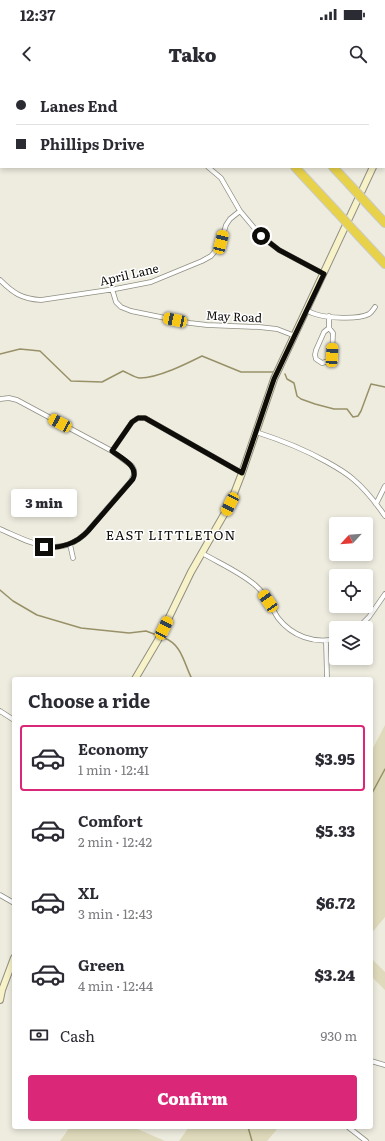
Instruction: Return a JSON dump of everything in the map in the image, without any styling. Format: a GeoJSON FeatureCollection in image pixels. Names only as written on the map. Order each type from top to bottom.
{"type":"FeatureCollection","features":[{"type":"Feature","properties":{"kind":"highway"},"geometry":{"type":"LineString","coordinates":[[296,168],[385,264]]}},
{"type":"Feature","properties":{"kind":"highway"},"geometry":{"type":"LineString","coordinates":[[334,168],[385,223]]}},
{"type":"Feature","properties":{"kind":"main road"},"geometry":{"type":"LineString","coordinates":[[136,677],[158,640],[191,572],[230,504],[274,379],[324,274],[372,168]]}},
{"type":"Feature","properties":{"kind":"main road"},"geometry":{"type":"LineString","coordinates":[[0,1000],[2,990],[12,963]]}},
{"type":"Feature","properties":{"kind":"street"},"geometry":{"type":"LineString","coordinates":[[209,168],[217,174],[224,183],[240,211],[256,230],[273,246],[324,274]]}},
{"type":"Feature","properties":{"kind":"street","name":"April Lane"},"geometry":{"type":"LineString","coordinates":[[0,280],[17,295],[35,300],[139,285],[156,280],[210,256],[219,246],[224,229],[228,222],[240,211]]}},
{"type":"Feature","properties":{"kind":"street","name":"May Road"},"geometry":{"type":"LineString","coordinates":[[112,289],[116,302],[121,307],[131,311],[207,325],[278,328],[295,336]]}},
{"type":"Feature","properties":{"kind":"street"},"geometry":{"type":"LineString","coordinates":[[307,310],[315,314],[354,317],[363,316],[370,313],[375,307]]}},
{"type":"Feature","properties":{"kind":"street"},"geometry":{"type":"LineString","coordinates":[[329,316],[329,328],[333,335],[331,357],[329,361],[322,363],[316,359],[315,352],[324,332],[329,328]]}},
{"type":"Feature","properties":{"kind":"street"},"geometry":{"type":"LineString","coordinates":[[0,400],[9,398],[17,400],[112,451],[132,466],[134,473],[134,477],[86,533],[70,544],[57,547],[44,547],[0,529]]}},
{"type":"Feature","properties":{"kind":"street"},"geometry":{"type":"LineString","coordinates":[[112,451],[132,422],[138,418],[145,418],[242,473]]}},
{"type":"Feature","properties":{"kind":"street"},"geometry":{"type":"LineString","coordinates":[[256,432],[298,447],[336,467],[352,478],[367,493],[385,516]]}},
{"type":"Feature","properties":{"kind":"street"},"geometry":{"type":"LineString","coordinates":[[376,504],[385,486]]}},
{"type":"Feature","properties":{"kind":"street"},"geometry":{"type":"LineString","coordinates":[[70,544],[73,558]]}},
{"type":"Feature","properties":{"kind":"street"},"geometry":{"type":"LineString","coordinates":[[202,553],[254,584],[264,594],[282,622],[291,630],[308,638],[329,640]]}},
{"type":"Feature","properties":{"kind":"street"},"geometry":{"type":"LineString","coordinates":[[364,621],[385,594]]}},
{"type":"Feature","properties":{"kind":"street"},"geometry":{"type":"LineString","coordinates":[[326,641],[327,677]]}},
{"type":"Feature","properties":{"kind":"street"},"geometry":{"type":"LineString","coordinates":[[0,711],[12,719]]}},
{"type":"Feature","properties":{"kind":"street"},"geometry":{"type":"LineString","coordinates":[[0,895],[12,902]]}},
{"type":"Feature","properties":{"kind":"street"},"geometry":{"type":"LineString","coordinates":[[373,1062],[385,1065]]}},
{"type":"Feature","properties":{"kind":"street"},"geometry":{"type":"LineString","coordinates":[[351,1129],[366,1141]]}},
{"type":"Feature","properties":{"kind":"shaded area"},"geometry":{"type":"Polygon","coordinates":[[[385,725],[385,917],[373,932],[373,748],[385,725]]]}},
{"type":"Feature","properties":{"kind":"shaded area"},"geometry":{"type":"Polygon","coordinates":[[[373,960],[385,972],[385,990],[373,978],[373,960]]]}},
{"type":"Feature","properties":{"kind":"shaded area"},"geometry":{"type":"Polygon","coordinates":[[[69,1129],[138,1129],[165,1141],[60,1141],[69,1129]]]}},
{"type":"Feature","properties":{"kind":"shaded area"},"geometry":{"type":"Polygon","coordinates":[[[188,1129],[277,1129],[267,1141],[179,1141],[188,1129]]]}},
{"type":"Feature","properties":{"kind":"waterway"},"geometry":{"type":"LineString","coordinates":[[0,354],[20,349],[40,351],[71,381],[102,382],[123,371],[138,378],[155,376],[202,356],[241,372],[273,372]]}},
{"type":"Feature","properties":{"kind":"waterway"},"geometry":{"type":"LineString","coordinates":[[285,374],[287,379],[294,383],[297,396],[301,399],[334,409],[347,409],[353,417],[358,416],[361,411],[371,384],[385,387]]}},
{"type":"Feature","properties":{"kind":"waterway"},"geometry":{"type":"LineString","coordinates":[[0,590],[13,601],[37,615],[81,628],[129,633],[146,631],[154,634]]}},
{"type":"Feature","properties":{"kind":"waterway"},"geometry":{"type":"LineString","coordinates":[[164,638],[170,641],[179,650],[191,677]]}},
{"type":"Feature","properties":{"kind":"waterway"},"geometry":{"type":"LineString","coordinates":[[373,791],[385,769]]}},
{"type":"Feature","properties":{"kind":"waterway"},"geometry":{"type":"LineString","coordinates":[[249,1129],[252,1141]]}},
{"type":"Feature","properties":{"kind":"district","name":"EAST LITTLETON"},"geometry":{"type":"Point","coordinates":[171,534]}},
{"type":"Feature","properties":{"kind":"route"},"geometry":{"type":"LineString","coordinates":[[44,547],[64,546],[81,537],[88,531],[133,479],[134,470],[132,466],[112,451],[135,419],[145,418],[242,473],[274,379],[324,274],[279,250],[261,236]]}}]}
